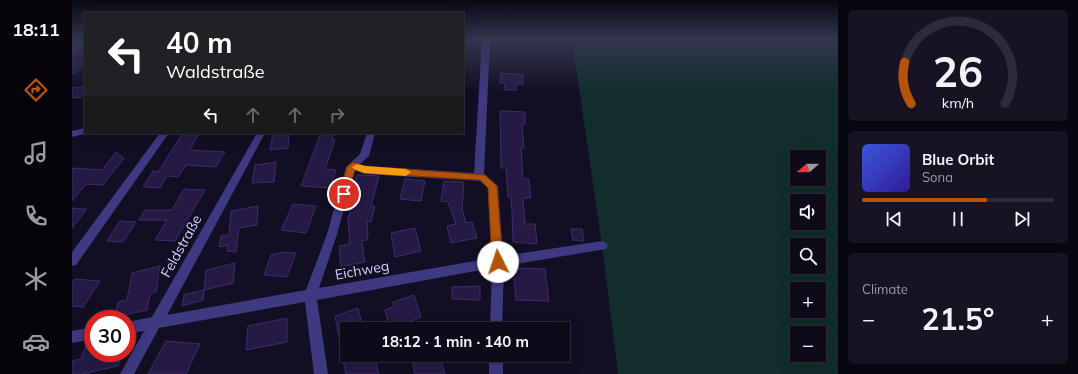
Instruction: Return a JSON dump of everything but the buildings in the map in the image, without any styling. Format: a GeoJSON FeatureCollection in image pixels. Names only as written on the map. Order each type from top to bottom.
{"type":"FeatureCollection","features":[{"type":"Feature","properties":{"kind":"street"},"geometry":{"type":"LineString","coordinates":[[479,177],[485,57]]}},
{"type":"Feature","properties":{"kind":"street"},"geometry":{"type":"LineString","coordinates":[[72,134],[84,131]]}},
{"type":"Feature","properties":{"kind":"street"},"geometry":{"type":"LineString","coordinates":[[72,261],[164,134]]}},
{"type":"Feature","properties":{"kind":"street","name":"Feldstraße"},"geometry":{"type":"LineString","coordinates":[[127,374],[260,134]]}},
{"type":"Feature","properties":{"kind":"street"},"geometry":{"type":"LineString","coordinates":[[321,374],[310,296],[332,234],[351,167],[364,156],[371,134]]}},
{"type":"Feature","properties":{"kind":"street"},"geometry":{"type":"LineString","coordinates":[[353,165],[364,170],[482,177],[493,186],[498,262],[496,322]]}},
{"type":"Feature","properties":{"kind":"street","name":"Eichweg"},"geometry":{"type":"LineString","coordinates":[[136,326],[498,262],[602,246]]}},
{"type":"Feature","properties":{"kind":"street"},"geometry":{"type":"LineString","coordinates":[[72,337],[84,335]]}},
{"type":"Feature","properties":{"kind":"street"},"geometry":{"type":"LineString","coordinates":[[496,362],[496,374]]}},
{"type":"Feature","properties":{"kind":"green space"},"geometry":{"type":"Polygon","coordinates":[[[575,57],[838,57],[838,374],[618,374],[602,246],[575,57]]]}},
{"type":"Feature","properties":{"kind":"slow traffic"},"geometry":{"type":"LineString","coordinates":[[357,167],[364,170],[406,172]]}},
{"type":"Feature","properties":{"kind":"route"},"geometry":{"type":"LineString","coordinates":[[344,194],[351,167],[353,165],[364,170],[482,177],[493,186],[498,262]]}}]}
